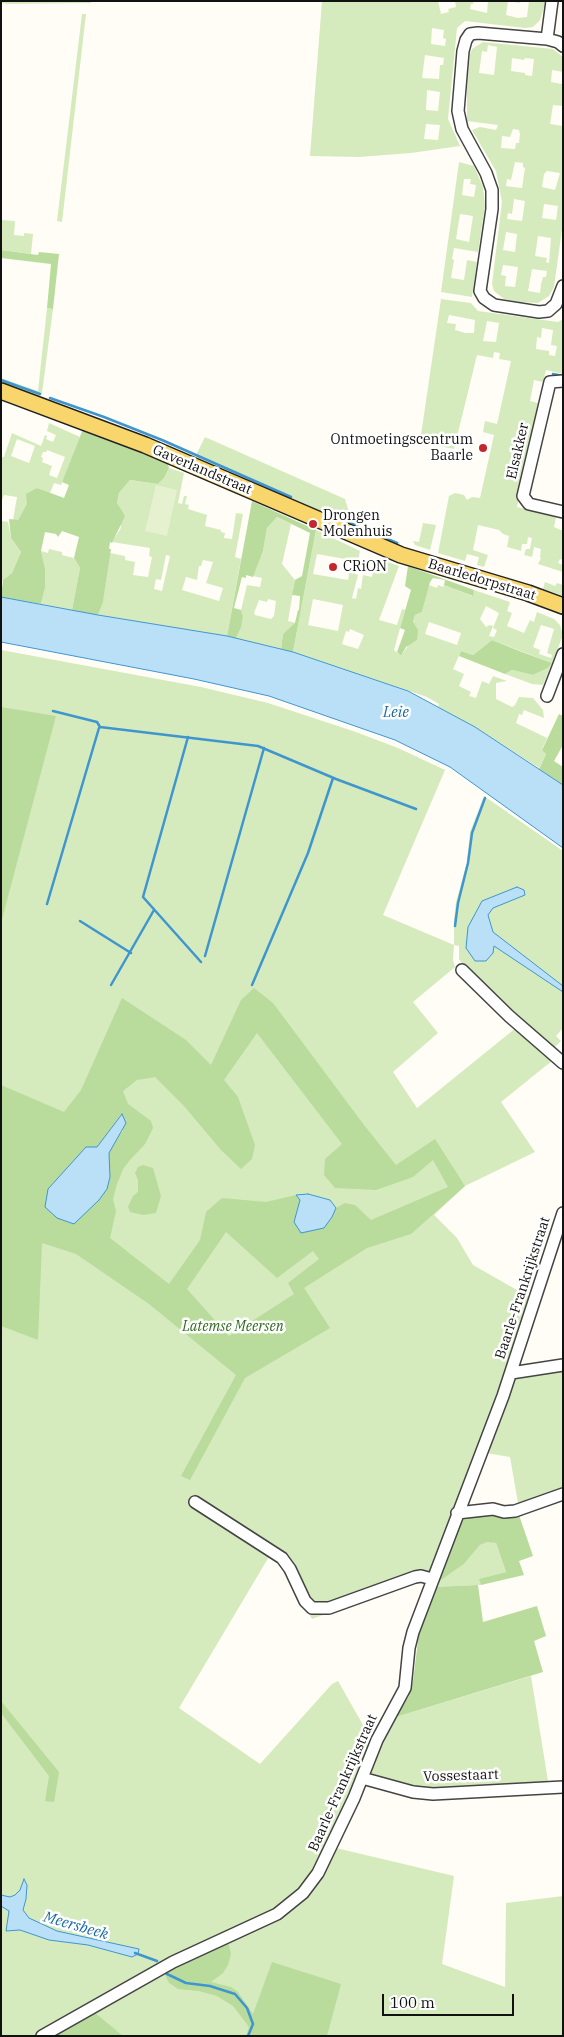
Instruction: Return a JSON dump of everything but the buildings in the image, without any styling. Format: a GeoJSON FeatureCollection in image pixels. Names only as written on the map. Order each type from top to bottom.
{"type":"FeatureCollection","features":[{"type":"Feature","properties":{"kind":"main road","name":"Gaverlandstraat"},"geometry":{"type":"LineString","coordinates":[[1,391],[145,446],[401,555]]}},
{"type":"Feature","properties":{"kind":"main road","name":"Baarledorpstraat"},"geometry":{"type":"LineString","coordinates":[[401,555],[528,593],[563,606]]}},
{"type":"Feature","properties":{"kind":"street"},"geometry":{"type":"LineString","coordinates":[[547,39],[552,1]]}},
{"type":"Feature","properties":{"kind":"street"},"geometry":{"type":"LineString","coordinates":[[563,46],[558,42],[547,39],[478,33],[470,34],[463,51],[458,111],[462,129],[486,173],[492,190],[492,209],[480,291],[484,298],[494,305],[548,312],[556,304],[563,286]]}},
{"type":"Feature","properties":{"kind":"street","name":"Elsakker"},"geometry":{"type":"LineString","coordinates":[[563,381],[550,382],[523,496],[529,504],[563,512]]}},
{"type":"Feature","properties":{"kind":"street"},"geometry":{"type":"LineString","coordinates":[[547,696],[563,654]]}},
{"type":"Feature","properties":{"kind":"street"},"geometry":{"type":"LineString","coordinates":[[462,970],[509,1016],[563,1063]]}},
{"type":"Feature","properties":{"kind":"street","name":"Baarle-Frankrijkstraat"},"geometry":{"type":"LineString","coordinates":[[42,2036],[162,1968],[267,1919],[296,1901],[311,1884],[324,1862],[377,1740],[405,1688],[409,1648],[413,1632],[511,1373],[563,1213]]}},
{"type":"Feature","properties":{"kind":"street","name":"Baarle-Frankrijkstraat"},"geometry":{"type":"LineString","coordinates":[[511,1373],[563,1365]]}},
{"type":"Feature","properties":{"kind":"street"},"geometry":{"type":"LineString","coordinates":[[457,1513],[493,1509],[504,1512],[563,1494]]}},
{"type":"Feature","properties":{"kind":"street"},"geometry":{"type":"LineString","coordinates":[[195,1502],[282,1558],[290,1569],[305,1601],[312,1608],[329,1608],[415,1577],[421,1576],[432,1579]]}},
{"type":"Feature","properties":{"kind":"street","name":"Vossestaart"},"geometry":{"type":"LineString","coordinates":[[362,1778],[412,1792],[433,1794],[563,1787]]}},
{"type":"Feature","properties":{"kind":"green space"},"geometry":{"type":"Polygon","coordinates":[[[1,1],[91,1],[91,3],[8,4],[1,3],[1,1]]]}},
{"type":"Feature","properties":{"kind":"green space"},"geometry":{"type":"Polygon","coordinates":[[[322,1],[438,1],[441,14],[449,12],[448,9],[456,7],[455,1],[474,1],[470,9],[487,13],[488,1],[508,1],[506,15],[518,18],[527,17],[529,1],[546,1],[540,20],[533,27],[525,28],[465,21],[457,28],[448,119],[460,146],[411,153],[359,157],[310,156],[322,1]],[[432,28],[431,44],[445,46],[444,30],[432,28]],[[425,55],[422,78],[439,79],[440,65],[443,65],[444,58],[425,55]],[[427,90],[426,110],[438,111],[440,92],[427,90]],[[426,124],[424,139],[438,140],[440,125],[426,124]]]}},
{"type":"Feature","properties":{"kind":"green space"},"geometry":{"type":"Polygon","coordinates":[[[82,14],[86,14],[62,222],[57,221],[82,14]]]}},
{"type":"Feature","properties":{"kind":"green space"},"geometry":{"type":"Polygon","coordinates":[[[483,42],[553,49],[563,57],[563,72],[552,70],[551,82],[562,84],[563,106],[553,105],[550,124],[563,126],[563,222],[554,287],[549,296],[538,303],[504,299],[494,291],[492,284],[502,202],[496,171],[472,130],[480,127],[496,130],[498,125],[467,121],[467,87],[472,49],[483,42]],[[488,45],[487,52],[482,51],[479,73],[494,75],[497,47],[488,45]],[[512,58],[511,71],[525,73],[525,75],[532,76],[534,59],[512,58]],[[513,129],[510,137],[502,136],[501,148],[515,149],[516,143],[519,143],[519,130],[513,129]],[[515,162],[511,180],[507,179],[506,186],[522,188],[525,168],[523,163],[515,162]],[[547,171],[544,174],[542,187],[555,190],[560,173],[547,171]],[[514,199],[512,214],[508,213],[507,219],[522,221],[525,201],[514,199]],[[544,204],[542,218],[556,220],[558,206],[544,204]],[[506,232],[503,250],[515,252],[517,234],[506,232]],[[538,236],[535,256],[547,258],[546,262],[549,263],[551,238],[538,236]],[[503,265],[501,275],[506,276],[505,286],[515,287],[518,267],[503,265]],[[532,269],[528,291],[540,293],[543,277],[546,277],[547,271],[532,269]]]}},
{"type":"Feature","properties":{"kind":"green space"},"geometry":{"type":"Polygon","coordinates":[[[459,162],[474,166],[483,187],[485,206],[478,252],[454,248],[452,259],[454,260],[451,278],[464,280],[467,260],[477,262],[472,297],[441,292],[459,162]],[[464,179],[462,195],[474,197],[476,185],[470,184],[471,179],[464,179]],[[460,214],[456,239],[469,242],[473,216],[460,214]]]}},
{"type":"Feature","properties":{"kind":"green space"},"geometry":{"type":"Polygon","coordinates":[[[1,214],[2,220],[15,221],[14,235],[24,236],[24,233],[33,234],[31,254],[1,250],[1,214]]]}},
{"type":"Feature","properties":{"kind":"green space"},"geometry":{"type":"Polygon","coordinates":[[[1,250],[38,255],[39,252],[59,254],[53,309],[47,308],[51,264],[1,258],[1,250]]]}},
{"type":"Feature","properties":{"kind":"green space"},"geometry":{"type":"Polygon","coordinates":[[[441,299],[471,303],[478,311],[558,322],[563,319],[563,374],[546,370],[543,382],[534,380],[530,401],[538,403],[517,507],[556,517],[554,527],[563,531],[563,560],[560,559],[558,563],[563,565],[563,572],[538,564],[541,558],[541,549],[534,547],[532,557],[524,555],[526,549],[530,549],[532,538],[528,537],[527,544],[522,544],[521,551],[507,547],[509,536],[499,530],[478,525],[473,550],[488,555],[484,567],[477,565],[479,557],[467,554],[465,561],[438,553],[449,496],[455,493],[464,495],[467,500],[472,497],[480,498],[494,435],[483,432],[485,421],[497,424],[511,361],[499,359],[500,353],[494,352],[493,358],[477,355],[454,449],[439,446],[440,439],[421,435],[441,299]],[[449,315],[447,323],[456,324],[455,330],[474,333],[475,320],[449,315]],[[487,321],[483,341],[496,342],[499,323],[487,321]],[[542,328],[541,338],[537,337],[536,349],[549,351],[549,355],[555,356],[557,346],[551,345],[553,330],[542,328]]]}},
{"type":"Feature","properties":{"kind":"green space"},"geometry":{"type":"Polygon","coordinates":[[[47,308],[53,309],[42,393],[38,398],[1,385],[1,378],[38,391],[47,308]]]}},
{"type":"Feature","properties":{"kind":"green space"},"geometry":{"type":"Polygon","coordinates":[[[49,423],[80,437],[61,485],[54,483],[50,493],[37,488],[18,520],[13,520],[17,497],[4,495],[1,502],[1,457],[4,457],[12,433],[41,446],[45,435],[47,436],[46,439],[53,442],[56,435],[47,431],[49,423]],[[17,439],[11,456],[29,463],[35,446],[17,439]],[[47,450],[43,452],[42,462],[52,466],[49,475],[57,478],[65,457],[47,450]]]}},
{"type":"Feature","properties":{"kind":"green space"},"geometry":{"type":"Polygon","coordinates":[[[83,429],[168,464],[169,468],[164,478],[158,484],[130,480],[119,493],[117,503],[125,516],[112,543],[110,542],[109,549],[111,549],[103,602],[98,615],[72,610],[80,568],[74,558],[79,537],[62,531],[58,537],[56,534],[45,532],[41,551],[45,568],[45,588],[41,604],[1,597],[3,580],[12,573],[21,552],[11,538],[9,519],[18,520],[27,504],[26,494],[37,488],[64,498],[69,485],[62,482],[83,429]]]}},
{"type":"Feature","properties":{"kind":"green space"},"geometry":{"type":"Polygon","coordinates":[[[205,437],[345,499],[352,522],[400,543],[398,547],[196,455],[205,437]]]}},
{"type":"Feature","properties":{"kind":"green space"},"geometry":{"type":"Polygon","coordinates":[[[169,468],[184,473],[178,503],[182,504],[184,496],[187,496],[185,504],[189,505],[188,509],[207,515],[205,526],[221,530],[221,532],[225,533],[224,538],[232,539],[236,513],[243,514],[235,557],[241,559],[227,636],[98,615],[103,601],[110,553],[125,556],[125,560],[135,562],[133,575],[148,577],[152,557],[149,556],[150,548],[112,542],[121,528],[117,503],[119,493],[130,480],[158,484],[164,478],[169,468]],[[166,555],[161,580],[156,579],[154,589],[162,591],[170,556],[166,555]],[[203,560],[201,566],[199,566],[197,580],[186,577],[182,590],[219,601],[223,588],[206,583],[213,562],[203,560]]]}},
{"type":"Feature","properties":{"kind":"green space"},"geometry":{"type":"Polygon","coordinates":[[[156,485],[177,490],[167,536],[145,531],[156,485]]]}},
{"type":"Feature","properties":{"kind":"green space"},"geometry":{"type":"Polygon","coordinates":[[[252,501],[316,530],[293,652],[281,649],[283,634],[295,623],[299,610],[300,596],[292,595],[295,580],[302,576],[310,533],[277,517],[267,528],[263,551],[253,577],[246,575],[246,578],[242,577],[234,608],[241,610],[243,616],[241,627],[236,638],[227,636],[252,501]]]}},
{"type":"Feature","properties":{"kind":"green space"},"geometry":{"type":"Polygon","coordinates":[[[277,517],[291,524],[282,564],[295,580],[288,621],[296,623],[283,634],[281,649],[236,638],[243,616],[241,610],[247,585],[260,587],[262,578],[253,576],[263,551],[267,528],[277,517]],[[268,599],[267,602],[259,600],[255,615],[271,619],[274,616],[276,601],[268,599]]]}},
{"type":"Feature","properties":{"kind":"green space"},"geometry":{"type":"Polygon","coordinates":[[[1,521],[8,522],[11,538],[21,552],[12,573],[1,584],[1,521]]]}},
{"type":"Feature","properties":{"kind":"green space"},"geometry":{"type":"Polygon","coordinates":[[[423,523],[436,525],[430,550],[415,545],[413,541],[419,542],[423,523]]]}},
{"type":"Feature","properties":{"kind":"green space"},"geometry":{"type":"Polygon","coordinates":[[[316,530],[360,551],[355,574],[358,575],[352,598],[356,599],[358,588],[361,589],[363,575],[372,577],[376,558],[399,566],[379,620],[397,625],[402,609],[405,610],[394,650],[401,656],[418,631],[413,623],[415,615],[422,612],[429,585],[437,588],[438,585],[443,587],[444,585],[472,596],[474,590],[510,602],[507,611],[512,613],[507,626],[524,633],[530,620],[534,622],[537,612],[554,619],[560,625],[563,635],[552,663],[492,640],[473,655],[461,651],[453,669],[464,674],[459,686],[471,692],[469,696],[476,698],[482,681],[489,684],[493,676],[507,681],[496,683],[496,699],[512,707],[519,697],[533,698],[543,710],[544,718],[524,710],[522,715],[519,714],[516,723],[547,738],[542,749],[546,754],[539,768],[475,727],[438,707],[439,704],[427,697],[293,652],[316,530]],[[317,554],[313,574],[348,580],[351,560],[317,554]],[[313,599],[308,625],[338,631],[343,605],[313,599]],[[486,606],[480,619],[486,627],[493,626],[489,636],[494,637],[497,630],[493,628],[499,613],[486,606]],[[429,622],[425,634],[457,645],[461,633],[429,622]],[[541,625],[533,647],[540,650],[539,654],[551,658],[552,655],[547,653],[554,629],[541,625]],[[350,629],[349,632],[346,631],[342,644],[358,649],[364,635],[350,629]]]}},
{"type":"Feature","properties":{"kind":"green space"},"geometry":{"type":"Polygon","coordinates":[[[49,549],[62,552],[62,555],[74,558],[80,568],[72,610],[41,604],[45,588],[45,568],[41,551],[48,553],[49,549]]]}},
{"type":"Feature","properties":{"kind":"green space"},"geometry":{"type":"Polygon","coordinates":[[[408,566],[474,590],[473,596],[444,585],[445,580],[433,578],[430,582],[422,612],[415,615],[413,622],[418,630],[417,640],[406,647],[401,656],[397,652],[405,630],[400,628],[411,590],[405,586],[408,566]]]}},
{"type":"Feature","properties":{"kind":"green space"},"geometry":{"type":"Polygon","coordinates":[[[545,582],[555,586],[557,583],[563,585],[563,596],[543,589],[545,582]]]}},
{"type":"Feature","properties":{"kind":"green space"},"geometry":{"type":"Polygon","coordinates":[[[492,640],[552,663],[548,668],[533,675],[512,670],[505,674],[459,656],[461,651],[473,655],[492,640]]]}},
{"type":"Feature","properties":{"kind":"green space","name":"Latemse Meersen"},"geometry":{"type":"Polygon","coordinates":[[[1,650],[201,687],[268,703],[398,748],[445,770],[383,915],[454,945],[453,960],[455,967],[413,1002],[438,1033],[393,1072],[417,1108],[517,1027],[553,1060],[501,1102],[535,1152],[465,1186],[434,1215],[457,1238],[473,1265],[531,1298],[526,1317],[430,1578],[312,1619],[284,1567],[270,1555],[179,1708],[260,1764],[332,1684],[338,1681],[371,1739],[377,1740],[332,1847],[454,1876],[442,1964],[505,1987],[506,1903],[563,1896],[563,2036],[1,2036],[1,650]]]}},
{"type":"Feature","properties":{"kind":"green space"},"geometry":{"type":"Polygon","coordinates":[[[552,663],[543,685],[532,684],[505,674],[512,670],[533,675],[548,668],[552,663]]]}},
{"type":"Feature","properties":{"kind":"green space"},"geometry":{"type":"Polygon","coordinates":[[[1,707],[56,716],[1,923],[1,707]]]}},
{"type":"Feature","properties":{"kind":"green space"},"geometry":{"type":"Polygon","coordinates":[[[559,714],[563,716],[563,745],[554,761],[563,767],[563,785],[539,769],[546,754],[542,750],[559,714]]]}},
{"type":"Feature","properties":{"kind":"green space"},"geometry":{"type":"Polygon","coordinates":[[[484,796],[563,851],[563,1028],[556,1036],[561,1041],[553,1049],[466,970],[459,959],[459,946],[454,945],[456,902],[467,862],[470,832],[484,796]]]}},
{"type":"Feature","properties":{"kind":"green space"},"geometry":{"type":"Polygon","coordinates":[[[254,988],[273,1003],[396,1165],[435,1139],[465,1186],[411,1234],[367,1248],[304,1288],[330,1328],[245,1378],[190,1480],[181,1476],[236,1375],[149,1304],[76,1254],[42,1243],[38,1340],[1,1326],[1,1085],[64,1112],[81,1090],[122,998],[186,1040],[211,1065],[241,1000],[254,988]],[[257,1033],[224,1080],[238,1097],[255,1145],[252,1159],[241,1169],[221,1150],[184,1106],[155,1077],[137,1080],[123,1091],[128,1104],[151,1121],[153,1128],[145,1144],[123,1169],[117,1184],[113,1199],[116,1211],[110,1238],[169,1284],[200,1240],[206,1212],[222,1198],[266,1202],[296,1195],[300,1200],[294,1222],[332,1217],[336,1208],[345,1203],[355,1205],[371,1220],[448,1187],[433,1160],[413,1177],[376,1190],[335,1188],[324,1175],[325,1159],[342,1144],[257,1033]],[[121,1114],[97,1147],[86,1147],[48,1189],[108,1159],[112,1144],[123,1131],[121,1114]],[[226,1232],[187,1289],[229,1336],[294,1294],[288,1283],[319,1259],[313,1251],[277,1278],[226,1232]]]}},
{"type":"Feature","properties":{"kind":"green space"},"geometry":{"type":"Polygon","coordinates":[[[143,1165],[153,1168],[161,1196],[156,1213],[143,1215],[130,1212],[128,1207],[133,1196],[138,1192],[138,1180],[135,1173],[138,1167],[143,1165]]]}},
{"type":"Feature","properties":{"kind":"green space"},"geometry":{"type":"Polygon","coordinates":[[[563,1369],[563,1487],[518,1503],[510,1457],[486,1453],[512,1381],[516,1376],[563,1369]]]}},
{"type":"Feature","properties":{"kind":"green space"},"geometry":{"type":"Polygon","coordinates":[[[488,1513],[519,1515],[533,1556],[519,1561],[524,1575],[481,1585],[479,1579],[506,1572],[496,1543],[487,1542],[480,1545],[464,1564],[441,1580],[437,1575],[460,1519],[464,1516],[488,1513]]]}},
{"type":"Feature","properties":{"kind":"green space"},"geometry":{"type":"Polygon","coordinates":[[[487,1541],[496,1543],[506,1572],[480,1579],[481,1585],[432,1587],[437,1575],[451,1573],[464,1564],[480,1545],[487,1541]]]}},
{"type":"Feature","properties":{"kind":"green space"},"geometry":{"type":"Polygon","coordinates":[[[478,1585],[483,1622],[537,1606],[546,1636],[534,1641],[543,1672],[396,1717],[409,1696],[413,1681],[419,1633],[432,1587],[478,1585]]]}},
{"type":"Feature","properties":{"kind":"green space"},"geometry":{"type":"Polygon","coordinates":[[[531,1676],[548,1781],[422,1790],[370,1773],[381,1744],[396,1717],[531,1676]]]}},
{"type":"Feature","properties":{"kind":"green space"},"geometry":{"type":"Polygon","coordinates":[[[1,1701],[59,1772],[54,1802],[45,1801],[49,1776],[1,1713],[1,1701]]]}},
{"type":"Feature","properties":{"kind":"green space"},"geometry":{"type":"Polygon","coordinates":[[[228,1941],[231,1954],[228,1965],[223,1973],[211,1982],[231,1987],[238,1992],[253,2014],[272,1962],[341,1984],[327,2036],[246,2036],[249,2027],[233,2006],[217,1996],[199,1991],[178,1989],[169,1983],[163,1971],[228,1941]]]}},
{"type":"Feature","properties":{"kind":"green space"},"geometry":{"type":"Polygon","coordinates":[[[94,2012],[123,2036],[51,2036],[94,2012]]]}},
{"type":"Feature","properties":{"kind":"water","name":"Leie"},"geometry":{"type":"Polygon","coordinates":[[[1,597],[227,636],[293,652],[408,691],[475,727],[563,785],[563,848],[450,767],[395,740],[269,696],[194,679],[1,642],[1,597]]]}},
{"type":"Feature","properties":{"kind":"water"},"geometry":{"type":"Polygon","coordinates":[[[517,887],[524,890],[525,895],[493,908],[488,915],[493,932],[563,986],[563,992],[494,946],[493,953],[486,961],[475,961],[466,948],[468,927],[482,901],[517,887]]]}},
{"type":"Feature","properties":{"kind":"water"},"geometry":{"type":"Polygon","coordinates":[[[122,1114],[126,1123],[109,1153],[110,1177],[107,1189],[99,1200],[74,1224],[57,1218],[45,1207],[48,1189],[86,1147],[97,1147],[122,1114]]]}},
{"type":"Feature","properties":{"kind":"water"},"geometry":{"type":"Polygon","coordinates":[[[308,1194],[330,1200],[336,1208],[324,1228],[301,1233],[294,1222],[300,1200],[296,1195],[308,1194]]]}},
{"type":"Feature","properties":{"kind":"water"},"geometry":{"type":"Polygon","coordinates":[[[24,1879],[27,1885],[23,1910],[29,1918],[57,1931],[139,1949],[138,1954],[132,1957],[88,1945],[49,1940],[20,1930],[6,1931],[9,1911],[1,1906],[1,1895],[10,1897],[15,1895],[20,1890],[24,1879]]]}},
{"type":"Feature","properties":{"kind":"waterway"},"geometry":{"type":"LineString","coordinates":[[553,374],[563,376]]}},
{"type":"Feature","properties":{"kind":"waterway"},"geometry":{"type":"LineString","coordinates":[[1,380],[40,394]]}},
{"type":"Feature","properties":{"kind":"waterway"},"geometry":{"type":"LineString","coordinates":[[50,398],[162,440],[291,497]]}},
{"type":"Feature","properties":{"kind":"waterway"},"geometry":{"type":"LineString","coordinates":[[331,515],[397,543]]}},
{"type":"Feature","properties":{"kind":"waterway"},"geometry":{"type":"LineString","coordinates":[[53,711],[97,722],[100,727],[258,746],[336,779],[416,809]]}},
{"type":"Feature","properties":{"kind":"waterway"},"geometry":{"type":"LineString","coordinates":[[47,904],[99,728]]}},
{"type":"Feature","properties":{"kind":"waterway"},"geometry":{"type":"LineString","coordinates":[[188,737],[143,897],[201,962]]}},
{"type":"Feature","properties":{"kind":"waterway"},"geometry":{"type":"LineString","coordinates":[[205,956],[264,748]]}},
{"type":"Feature","properties":{"kind":"waterway"},"geometry":{"type":"LineString","coordinates":[[252,985],[308,853],[333,778]]}},
{"type":"Feature","properties":{"kind":"waterway"},"geometry":{"type":"LineString","coordinates":[[455,926],[472,833],[485,798]]}},
{"type":"Feature","properties":{"kind":"waterway"},"geometry":{"type":"LineString","coordinates":[[111,985],[154,910]]}},
{"type":"Feature","properties":{"kind":"waterway"},"geometry":{"type":"LineString","coordinates":[[80,921],[131,953]]}},
{"type":"Feature","properties":{"kind":"waterway","name":"Meersbeek"},"geometry":{"type":"LineString","coordinates":[[135,1953],[157,1961]]}},
{"type":"Feature","properties":{"kind":"waterway","name":"Meersbeek"},"geometry":{"type":"LineString","coordinates":[[167,1974],[186,1983],[210,1986],[235,1994],[247,2008],[253,2024],[248,2036]]}},
{"type":"Feature","properties":{"kind":"place","name":"Ontmoetingscentrum Baarle"},"geometry":{"type":"Point","coordinates":[483,448]}},
{"type":"Feature","properties":{"kind":"place","name":"Drongen Molenhuis"},"geometry":{"type":"Point","coordinates":[313,524]}},
{"type":"Feature","properties":{"kind":"place","name":"CRiON"},"geometry":{"type":"Point","coordinates":[333,567]}}]}
